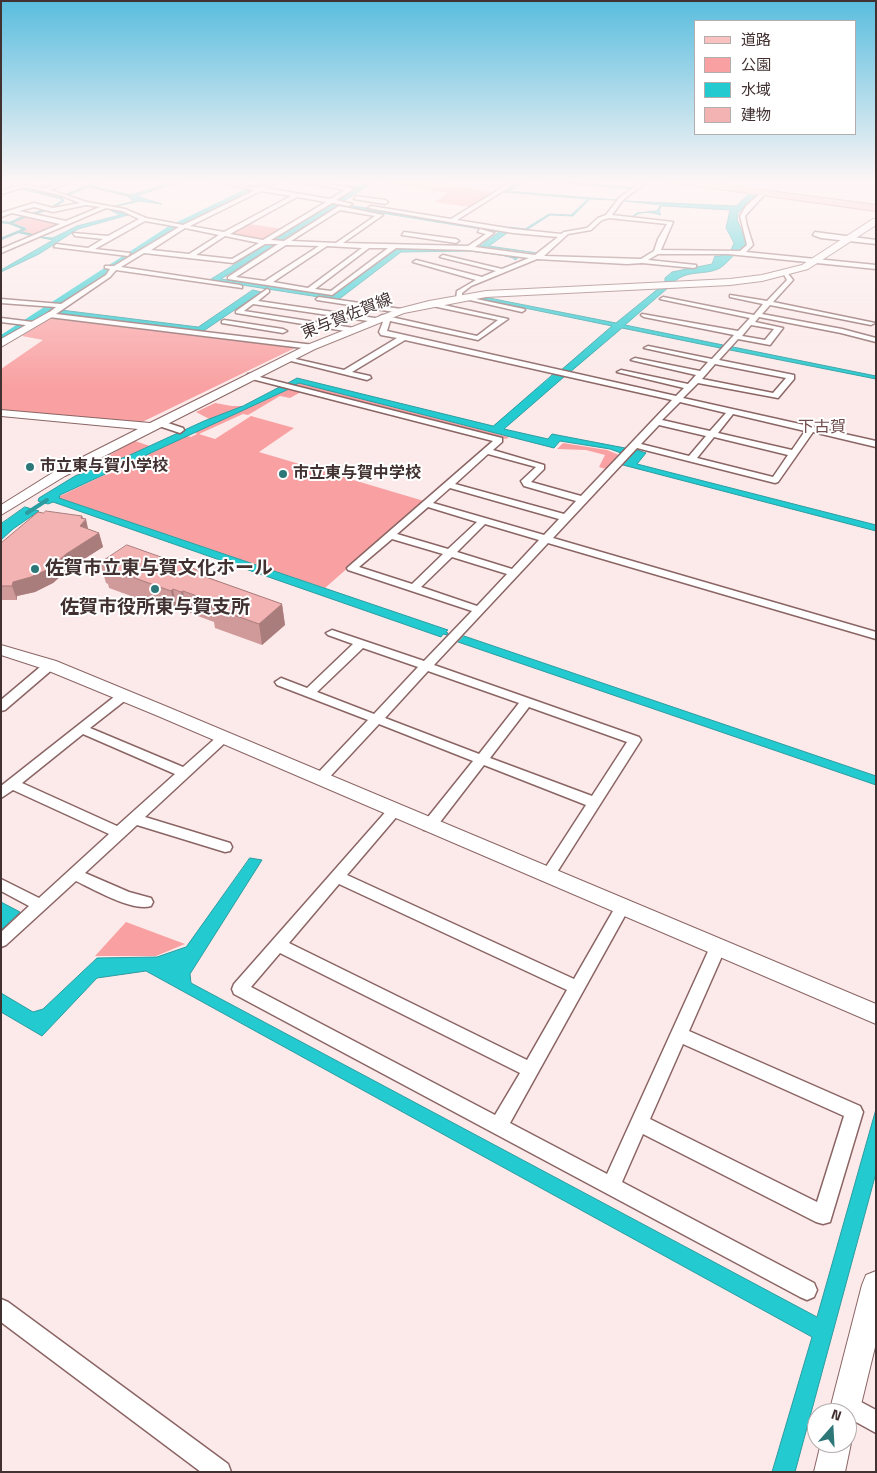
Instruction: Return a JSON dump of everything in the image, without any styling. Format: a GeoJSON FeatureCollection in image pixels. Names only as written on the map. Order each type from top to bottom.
{"type":"FeatureCollection","features":[{"type":"Feature","properties":{"kind":"main road","name":"東与賀佐賀線"},"geometry":{"type":"LineString","coordinates":[[1,511],[62,473],[251,376],[311,347],[401,311],[461,298],[524,291],[730,282],[786,273],[817,261],[833,250]]}},
{"type":"Feature","properties":{"kind":"main road"},"geometry":{"type":"LineString","coordinates":[[2,344],[29,323],[56,306]]}},
{"type":"Feature","properties":{"kind":"main road"},"geometry":{"type":"LineString","coordinates":[[1,413],[155,425]]}},
{"type":"Feature","properties":{"kind":"main road"},"geometry":{"type":"LineString","coordinates":[[1,650],[50,665],[876,1014]]}},
{"type":"Feature","properties":{"kind":"main road"},"geometry":{"type":"LineString","coordinates":[[846,1403],[876,1285]]}},
{"type":"Feature","properties":{"kind":"main road"},"geometry":{"type":"LineString","coordinates":[[829,1472],[834,1453]]}},
{"type":"Feature","properties":{"kind":"street"},"geometry":{"type":"LineString","coordinates":[[89,250],[128,254]]}},
{"type":"Feature","properties":{"kind":"street"},"geometry":{"type":"LineString","coordinates":[[99,272],[134,250]]}},
{"type":"Feature","properties":{"kind":"street"},"geometry":{"type":"LineString","coordinates":[[56,306],[108,276],[115,268],[147,250]]}},
{"type":"Feature","properties":{"kind":"street"},"geometry":{"type":"LineString","coordinates":[[189,257],[201,250]]}},
{"type":"Feature","properties":{"kind":"street"},"geometry":{"type":"LineString","coordinates":[[144,251],[233,262],[253,250]]}},
{"type":"Feature","properties":{"kind":"street"},"geometry":{"type":"LineString","coordinates":[[274,250],[230,278],[267,287],[401,311]]}},
{"type":"Feature","properties":{"kind":"street"},"geometry":{"type":"LineString","coordinates":[[318,250],[267,287],[253,302],[238,312],[351,330]]}},
{"type":"Feature","properties":{"kind":"street"},"geometry":{"type":"LineString","coordinates":[[308,290],[363,250]]}},
{"type":"Feature","properties":{"kind":"street"},"geometry":{"type":"LineString","coordinates":[[107,267],[267,287],[332,293],[390,250]]}},
{"type":"Feature","properties":{"kind":"street"},"geometry":{"type":"LineString","coordinates":[[482,250],[536,257],[627,262],[642,261],[694,266]]}},
{"type":"Feature","properties":{"kind":"street"},"geometry":{"type":"LineString","coordinates":[[522,310],[461,298],[459,292],[482,279],[541,255],[547,250]]}},
{"type":"Feature","properties":{"kind":"street"},"geometry":{"type":"LineString","coordinates":[[742,253],[745,250]]}},
{"type":"Feature","properties":{"kind":"street"},"geometry":{"type":"LineString","coordinates":[[642,261],[657,252],[742,253],[874,265]]}},
{"type":"Feature","properties":{"kind":"street"},"geometry":{"type":"LineString","coordinates":[[443,257],[503,271]]}},
{"type":"Feature","properties":{"kind":"street"},"geometry":{"type":"LineString","coordinates":[[476,264],[485,260]]}},
{"type":"Feature","properties":{"kind":"street"},"geometry":{"type":"LineString","coordinates":[[416,262],[482,279]]}},
{"type":"Feature","properties":{"kind":"street"},"geometry":{"type":"LineString","coordinates":[[320,779],[715,362],[790,280],[786,273]]}},
{"type":"Feature","properties":{"kind":"street"},"geometry":{"type":"LineString","coordinates":[[732,296],[872,323]]}},
{"type":"Feature","properties":{"kind":"street"},"geometry":{"type":"LineString","coordinates":[[663,299],[754,318],[842,331],[876,340]]}},
{"type":"Feature","properties":{"kind":"street"},"geometry":{"type":"LineString","coordinates":[[1,301],[56,306],[206,334],[311,347]]}},
{"type":"Feature","properties":{"kind":"street"},"geometry":{"type":"LineString","coordinates":[[253,302],[379,319],[478,338],[504,319],[430,304]]}},
{"type":"Feature","properties":{"kind":"street"},"geometry":{"type":"LineString","coordinates":[[206,334],[235,314]]}},
{"type":"Feature","properties":{"kind":"street"},"geometry":{"type":"LineString","coordinates":[[644,315],[767,343],[779,328],[754,318]]}},
{"type":"Feature","properties":{"kind":"street"},"geometry":{"type":"LineString","coordinates":[[379,319],[387,322],[384,333],[876,444]]}},
{"type":"Feature","properties":{"kind":"street"},"geometry":{"type":"LineString","coordinates":[[1,320],[29,323]]}},
{"type":"Feature","properties":{"kind":"street"},"geometry":{"type":"LineString","coordinates":[[224,322],[283,331]]}},
{"type":"Feature","properties":{"kind":"street"},"geometry":{"type":"LineString","coordinates":[[344,373],[372,355],[379,354],[404,337]]}},
{"type":"Feature","properties":{"kind":"street"},"geometry":{"type":"LineString","coordinates":[[635,360],[775,396],[791,377],[648,348]]}},
{"type":"Feature","properties":{"kind":"street"},"geometry":{"type":"LineString","coordinates":[[287,359],[368,378]]}},
{"type":"Feature","properties":{"kind":"street"},"geometry":{"type":"LineString","coordinates":[[621,372],[691,387]]}},
{"type":"Feature","properties":{"kind":"street"},"geometry":{"type":"LineString","coordinates":[[251,376],[499,440],[352,568],[480,610]]}},
{"type":"Feature","properties":{"kind":"street"},"geometry":{"type":"LineString","coordinates":[[691,459],[731,412]]}},
{"type":"Feature","properties":{"kind":"street"},"geometry":{"type":"LineString","coordinates":[[658,422],[793,453]]}},
{"type":"Feature","properties":{"kind":"street"},"geometry":{"type":"LineString","coordinates":[[155,425],[180,430]]}},
{"type":"Feature","properties":{"kind":"street"},"geometry":{"type":"LineString","coordinates":[[636,445],[775,480],[810,430]]}},
{"type":"Feature","properties":{"kind":"street"},"geometry":{"type":"LineString","coordinates":[[488,451],[540,465],[541,467],[526,481],[527,484],[584,500]]}},
{"type":"Feature","properties":{"kind":"street"},"geometry":{"type":"LineString","coordinates":[[449,485],[566,518]]}},
{"type":"Feature","properties":{"kind":"street"},"geometry":{"type":"LineString","coordinates":[[426,504],[876,636]]}},
{"type":"Feature","properties":{"kind":"street"},"geometry":{"type":"LineString","coordinates":[[414,588],[483,521]]}},
{"type":"Feature","properties":{"kind":"street"},"geometry":{"type":"LineString","coordinates":[[390,535],[515,573]]}},
{"type":"Feature","properties":{"kind":"street"},"geometry":{"type":"LineString","coordinates":[[332,633],[635,740],[547,876]]}},
{"type":"Feature","properties":{"kind":"street"},"geometry":{"type":"LineString","coordinates":[[309,693],[361,643]]}},
{"type":"Feature","properties":{"kind":"street"},"geometry":{"type":"LineString","coordinates":[[1,707],[50,665]]}},
{"type":"Feature","properties":{"kind":"street"},"geometry":{"type":"LineString","coordinates":[[281,682],[595,803]]}},
{"type":"Feature","properties":{"kind":"street"},"geometry":{"type":"LineString","coordinates":[[119,833],[7,789],[123,696]]}},
{"type":"Feature","properties":{"kind":"street"},"geometry":{"type":"LineString","coordinates":[[429,826],[527,702]]}},
{"type":"Feature","properties":{"kind":"street"},"geometry":{"type":"LineString","coordinates":[[81,729],[185,773]]}},
{"type":"Feature","properties":{"kind":"street"},"geometry":{"type":"LineString","coordinates":[[1,942],[223,738]]}},
{"type":"Feature","properties":{"kind":"street"},"geometry":{"type":"LineString","coordinates":[[394,811],[240,989],[808,1290]]}},
{"type":"Feature","properties":{"kind":"street"},"geometry":{"type":"LineString","coordinates":[[134,819],[225,847]]}},
{"type":"Feature","properties":{"kind":"street"},"geometry":{"type":"LineString","coordinates":[[74,874],[126,897],[146,902]]}},
{"type":"Feature","properties":{"kind":"street"},"geometry":{"type":"LineString","coordinates":[[336,877],[578,988]]}},
{"type":"Feature","properties":{"kind":"street"},"geometry":{"type":"LineString","coordinates":[[1,884],[40,905]]}},
{"type":"Feature","properties":{"kind":"street"},"geometry":{"type":"LineString","coordinates":[[499,1125],[622,908]]}},
{"type":"Feature","properties":{"kind":"street"},"geometry":{"type":"LineString","coordinates":[[278,945],[531,1070]]}},
{"type":"Feature","properties":{"kind":"street"},"geometry":{"type":"LineString","coordinates":[[611,1186],[718,947]]}},
{"type":"Feature","properties":{"kind":"street"},"geometry":{"type":"LineString","coordinates":[[638,1124],[823,1215],[854,1112],[679,1034]]}},
{"type":"Feature","properties":{"kind":"street"},"geometry":{"type":"LineString","coordinates":[[1,1309],[220,1472]]}},
{"type":"Feature","properties":{"kind":"street"},"geometry":{"type":"LineString","coordinates":[[857,1414],[876,1422]]}},
{"type":"Feature","properties":{"kind":"green space"},"geometry":{"type":"Polygon","coordinates":[[[53,316],[297,347],[138,424],[1,411],[1,369],[43,340],[22,336],[53,316]]]}},
{"type":"Feature","properties":{"kind":"green space"},"geometry":{"type":"Polygon","coordinates":[[[299,383],[509,437],[506,439],[295,385],[299,383]]]}},
{"type":"Feature","properties":{"kind":"green space","name":"市立東与賀中学校"},"geometry":{"type":"Polygon","coordinates":[[[289,389],[301,392],[290,398],[280,396],[248,415],[243,414],[199,434],[215,439],[251,416],[294,428],[259,452],[424,501],[325,588],[59,498],[187,436],[191,437],[197,434],[194,432],[289,389]]]}},
{"type":"Feature","properties":{"kind":"green space"},"geometry":{"type":"Polygon","coordinates":[[[215,403],[243,406],[211,420],[196,412],[215,403]]]}},
{"type":"Feature","properties":{"kind":"green space"},"geometry":{"type":"Polygon","coordinates":[[[135,441],[150,446],[75,476],[84,469],[135,441]]]}},
{"type":"Feature","properties":{"kind":"green space"},"geometry":{"type":"Polygon","coordinates":[[[563,443],[607,450],[619,455],[606,469],[599,467],[605,455],[586,450],[557,449],[563,443]]]}},
{"type":"Feature","properties":{"kind":"green space"},"geometry":{"type":"Polygon","coordinates":[[[126,922],[185,944],[156,956],[95,956],[126,922]]]}},
{"type":"Feature","properties":{"kind":"water"},"geometry":{"type":"Polygon","coordinates":[[[36,250],[46,250],[1,272],[1,270],[36,250]]]}},
{"type":"Feature","properties":{"kind":"water"},"geometry":{"type":"Polygon","coordinates":[[[258,250],[267,250],[221,279],[333,295],[396,250],[471,250],[496,254],[469,251],[401,252],[338,300],[210,280],[258,250]]]}},
{"type":"Feature","properties":{"kind":"water"},"geometry":{"type":"Polygon","coordinates":[[[721,253],[735,254],[720,268],[708,272],[685,275],[674,282],[665,282],[665,278],[672,272],[712,264],[715,256],[720,256],[721,253]]]}},
{"type":"Feature","properties":{"kind":"water"},"geometry":{"type":"Polygon","coordinates":[[[669,287],[625,325],[723,345],[720,348],[622,328],[569,373],[560,371],[612,326],[481,299],[489,298],[616,323],[659,288],[669,287]]]}},
{"type":"Feature","properties":{"kind":"water"},"geometry":{"type":"Polygon","coordinates":[[[253,290],[261,292],[202,332],[56,313],[61,310],[198,327],[253,290]]]}},
{"type":"Feature","properties":{"kind":"water"},"geometry":{"type":"Polygon","coordinates":[[[733,347],[876,376],[876,379],[730,350],[733,347]]]}},
{"type":"Feature","properties":{"kind":"water"},"geometry":{"type":"Polygon","coordinates":[[[555,373],[565,376],[504,429],[548,439],[552,434],[625,448],[621,453],[610,449],[560,441],[554,448],[299,383],[295,385],[288,383],[297,378],[493,426],[555,373]]]}},
{"type":"Feature","properties":{"kind":"water"},"geometry":{"type":"Polygon","coordinates":[[[280,387],[289,389],[60,495],[59,498],[448,630],[446,632],[448,633],[447,635],[443,634],[441,637],[53,502],[48,504],[38,501],[39,498],[75,476],[130,455],[204,421],[243,406],[280,387]]]}},
{"type":"Feature","properties":{"kind":"water"},"geometry":{"type":"Polygon","coordinates":[[[637,450],[646,453],[637,464],[876,525],[876,531],[623,465],[637,450]]]}},
{"type":"Feature","properties":{"kind":"water"},"geometry":{"type":"Polygon","coordinates":[[[25,507],[39,511],[1,540],[1,524],[25,507]]]}},
{"type":"Feature","properties":{"kind":"water"},"geometry":{"type":"Polygon","coordinates":[[[464,636],[876,776],[876,785],[458,642],[464,636]]]}},
{"type":"Feature","properties":{"kind":"water"},"geometry":{"type":"Polygon","coordinates":[[[250,858],[262,860],[190,974],[191,983],[817,1317],[876,1109],[876,1173],[814,1403],[807,1403],[807,1428],[795,1472],[772,1472],[812,1337],[146,971],[97,978],[42,1036],[1,1012],[1,993],[33,1012],[43,1009],[97,958],[157,957],[186,947],[250,858]]]}},
{"type":"Feature","properties":{"kind":"water"},"geometry":{"type":"Polygon","coordinates":[[[1,902],[20,912],[1,930],[1,902]]]}},
{"type":"Feature","properties":{"kind":"building","name":"佐賀市立東与賀文化ホール"},"geometry":{"type":"Polygon","coordinates":[[[46,511],[82,516],[81,518],[86,519],[80,526],[99,533],[66,554],[49,569],[13,582],[12,586],[1,586],[1,543],[38,512],[43,513],[46,511]]]}},
{"type":"Feature","properties":{"kind":"building"},"geometry":{"type":"Polygon","coordinates":[[[127,545],[206,573],[203,576],[282,604],[259,624],[211,607],[216,603],[183,591],[173,589],[171,591],[104,567],[106,565],[100,563],[127,545]]]}},
{"type":"Feature","properties":{"kind":"waterway"},"geometry":{"type":"LineString","coordinates":[[1,339],[139,250]]}},
{"type":"Feature","properties":{"kind":"waterway"},"geometry":{"type":"LineString","coordinates":[[27,513],[47,500]]}},
{"type":"Feature","properties":{"kind":"place","name":"市立東与賀小学校"},"geometry":{"type":"Point","coordinates":[30,467]}},
{"type":"Feature","properties":{"kind":"place","name":"市立東与賀中学校"},"geometry":{"type":"Point","coordinates":[283,474]}},
{"type":"Feature","properties":{"kind":"place","name":"佐賀市立東与賀文化ホール"},"geometry":{"type":"Point","coordinates":[35,569]}},
{"type":"Feature","properties":{"kind":"place","name":"佐賀市役所東与賀支所"},"geometry":{"type":"Point","coordinates":[155,589]}},
{"type":"Feature","properties":{"kind":"district","name":"下古賀"},"geometry":{"type":"Point","coordinates":[822,428]}}]}
